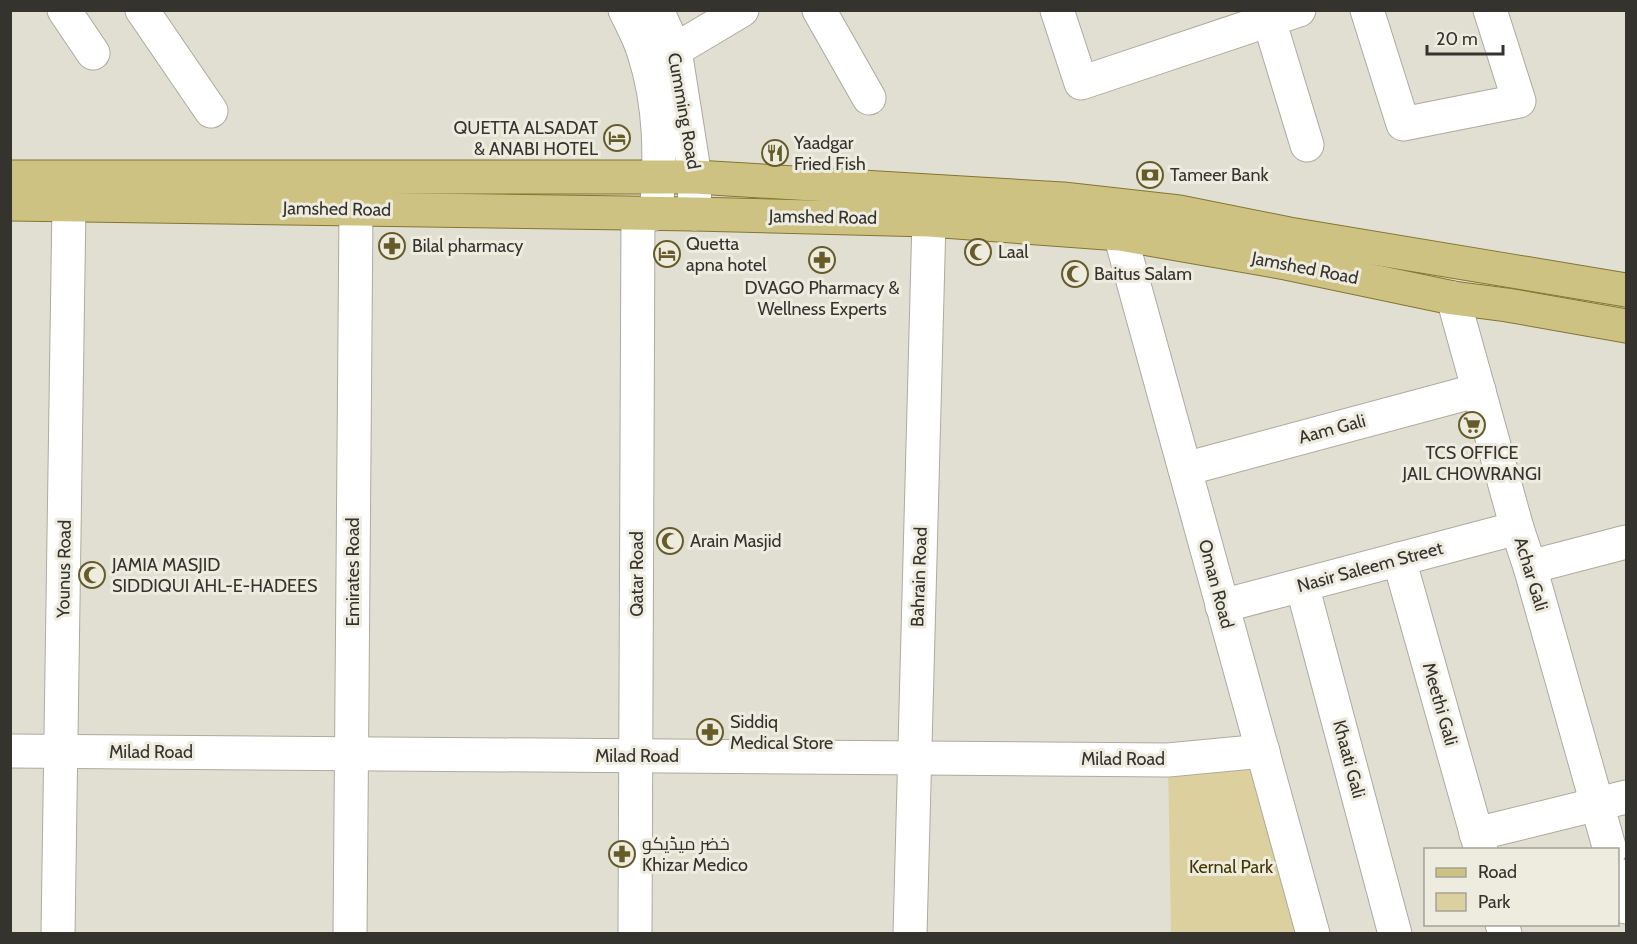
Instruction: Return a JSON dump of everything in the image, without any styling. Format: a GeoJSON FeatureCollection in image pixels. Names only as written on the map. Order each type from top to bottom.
{"type":"FeatureCollection","features":[{"type":"Feature","properties":{"kind":"main road","name":"Jamshed Road"},"geometry":{"type":"LineString","coordinates":[[10,177],[695,177],[1063,199],[1179,212],[1289,234],[1626,290]]}},
{"type":"Feature","properties":{"kind":"main road","name":"Jamshed Road"},"geometry":{"type":"LineString","coordinates":[[10,204],[694,214],[929,220],[1120,234],[1286,263],[1453,298],[1626,326]]}},
{"type":"Feature","properties":{"kind":"street"},"geometry":{"type":"LineString","coordinates":[[64,10],[93,53]]}},
{"type":"Feature","properties":{"kind":"street"},"geometry":{"type":"LineString","coordinates":[[142,10],[211,111]]}},
{"type":"Feature","properties":{"kind":"street","name":"Cumming Road"},"geometry":{"type":"LineString","coordinates":[[626,10],[644,51],[655,92],[659,137],[659,177],[647,214]]}},
{"type":"Feature","properties":{"kind":"street","name":"Cumming Road"},"geometry":{"type":"LineString","coordinates":[[657,10],[675,50],[695,177],[694,214]]}},
{"type":"Feature","properties":{"kind":"street"},"geometry":{"type":"LineString","coordinates":[[675,50],[742,10]]}},
{"type":"Feature","properties":{"kind":"street"},"geometry":{"type":"LineString","coordinates":[[819,10],[869,98]]}},
{"type":"Feature","properties":{"kind":"street"},"geometry":{"type":"LineString","coordinates":[[1057,10],[1081,83],[1267,16],[1299,10]]}},
{"type":"Feature","properties":{"kind":"street"},"geometry":{"type":"LineString","coordinates":[[1367,10],[1403,124],[1520,101],[1490,10]]}},
{"type":"Feature","properties":{"kind":"street"},"geometry":{"type":"LineString","coordinates":[[1267,16],[1307,145]]}},
{"type":"Feature","properties":{"kind":"street","name":"Younus Road"},"geometry":{"type":"LineString","coordinates":[[57,933],[69,204]]}},
{"type":"Feature","properties":{"kind":"street","name":"Emirates Road"},"geometry":{"type":"LineString","coordinates":[[350,933],[356,210]]}},
{"type":"Feature","properties":{"kind":"street","name":"Qatar Road"},"geometry":{"type":"LineString","coordinates":[[635,933],[636,756],[647,214]]}},
{"type":"Feature","properties":{"kind":"street","name":"Bahrain Road"},"geometry":{"type":"LineString","coordinates":[[910,933],[929,220]]}},
{"type":"Feature","properties":{"kind":"street","name":"Oman Road"},"geometry":{"type":"LineString","coordinates":[[1120,234],[1313,933]]}},
{"type":"Feature","properties":{"kind":"street","name":"Achar Gali"},"geometry":{"type":"LineString","coordinates":[[1453,298],[1517,528],[1612,800],[1610,848]]}},
{"type":"Feature","properties":{"kind":"street","name":"Aam Gali"},"geometry":{"type":"LineString","coordinates":[[1185,469],[1479,390]]}},
{"type":"Feature","properties":{"kind":"street","name":"Nasir Saleem Street"},"geometry":{"type":"LineString","coordinates":[[1222,606],[1517,528]]}},
{"type":"Feature","properties":{"kind":"street"},"geometry":{"type":"LineString","coordinates":[[1530,567],[1626,542]]}},
{"type":"Feature","properties":{"kind":"street","name":"Meethi Gali"},"geometry":{"type":"LineString","coordinates":[[1399,559],[1479,842]]}},
{"type":"Feature","properties":{"kind":"street","name":"Khaati Gali"},"geometry":{"type":"LineString","coordinates":[[1302,585],[1395,933]]}},
{"type":"Feature","properties":{"kind":"street","name":"Milad Road"},"geometry":{"type":"LineString","coordinates":[[10,751],[1168,759],[1263,751]]}},
{"type":"Feature","properties":{"kind":"street"},"geometry":{"type":"LineString","coordinates":[[1479,842],[1612,800]]}},
{"type":"Feature","properties":{"kind":"street"},"geometry":{"type":"LineString","coordinates":[[1619,882],[1626,907]]}},
{"type":"Feature","properties":{"kind":"green space","name":"Kernal Park"},"geometry":{"type":"Polygon","coordinates":[[[1263,751],[1313,933],[1171,933],[1168,760],[1263,751]]]}},
{"type":"Feature","properties":{"kind":"place","name":"QUETTA ALSADAT & ANABI HOTEL"},"geometry":{"type":"Point","coordinates":[617,138]}},
{"type":"Feature","properties":{"kind":"place","name":"Yaadgar Fried Fish"},"geometry":{"type":"Point","coordinates":[775,153]}},
{"type":"Feature","properties":{"kind":"place","name":"Tameer Bank"},"geometry":{"type":"Point","coordinates":[1150,175]}},
{"type":"Feature","properties":{"kind":"place","name":"Bilal pharmacy"},"geometry":{"type":"Point","coordinates":[392,246]}},
{"type":"Feature","properties":{"kind":"place","name":"Laal"},"geometry":{"type":"Point","coordinates":[978,252]}},
{"type":"Feature","properties":{"kind":"place","name":"Quetta apna hotel"},"geometry":{"type":"Point","coordinates":[667,254]}},
{"type":"Feature","properties":{"kind":"place","name":"DVAGO Pharmacy & Wellness Experts"},"geometry":{"type":"Point","coordinates":[822,260]}},
{"type":"Feature","properties":{"kind":"place","name":"Baitus Salam"},"geometry":{"type":"Point","coordinates":[1075,274]}},
{"type":"Feature","properties":{"kind":"place","name":"TCS OFFICE JAIL CHOWRANGI"},"geometry":{"type":"Point","coordinates":[1472,425]}},
{"type":"Feature","properties":{"kind":"place","name":"Arain Masjid"},"geometry":{"type":"Point","coordinates":[670,541]}},
{"type":"Feature","properties":{"kind":"place","name":"JAMIA MASJID SIDDIQUI AHL-E-HADEES"},"geometry":{"type":"Point","coordinates":[92,575]}},
{"type":"Feature","properties":{"kind":"place","name":"Siddiq Medical Store"},"geometry":{"type":"Point","coordinates":[710,732]}},
{"type":"Feature","properties":{"kind":"place","name":"خضر میڈیکو Khizar Medico"},"geometry":{"type":"Point","coordinates":[622,854]}}]}
